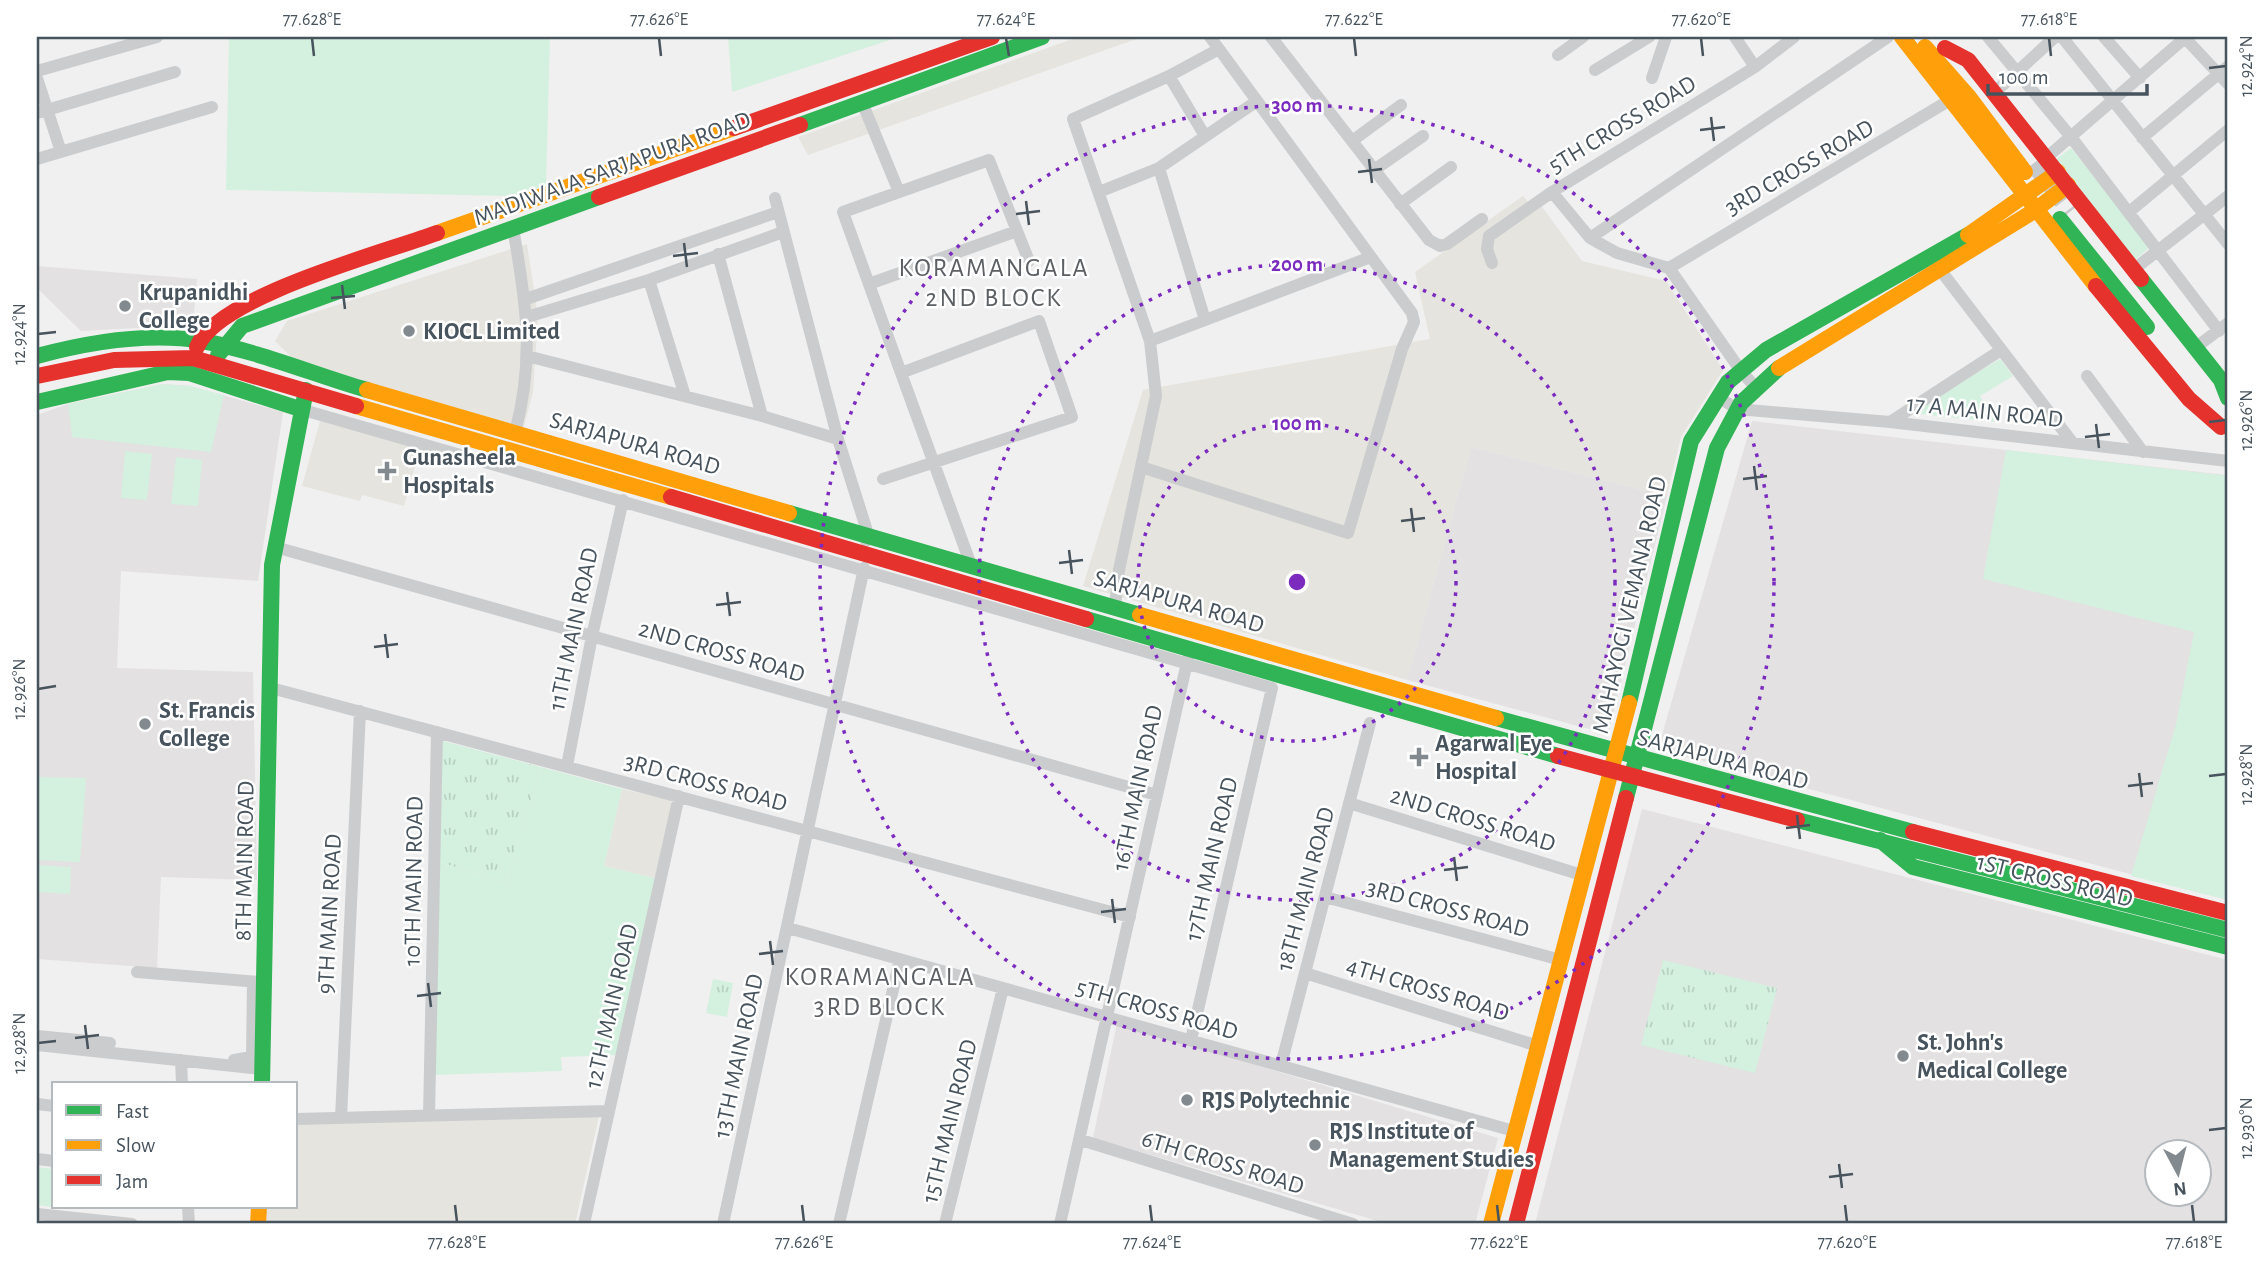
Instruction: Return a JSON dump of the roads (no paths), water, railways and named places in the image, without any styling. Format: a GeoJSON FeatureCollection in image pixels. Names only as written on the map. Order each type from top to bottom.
{"type":"FeatureCollection","features":[{"type":"Feature","properties":{"kind":"main road","name":"MADIWALA SARJAPURA ROAD"},"geometry":{"type":"LineString","coordinates":[[199,340],[230,311],[252,299],[992,37]]}},
{"type":"Feature","properties":{"kind":"main road","name":"MADIWALA SARJAPURA ROAD"},"geometry":{"type":"LineString","coordinates":[[214,363],[223,346],[242,326],[1042,37]]}},
{"type":"Feature","properties":{"kind":"main road"},"geometry":{"type":"LineString","coordinates":[[1902,37],[2029,204],[2189,399],[2225,433]]}},
{"type":"Feature","properties":{"kind":"main road"},"geometry":{"type":"LineString","coordinates":[[1915,37],[2035,164],[2063,179],[2221,380],[2228,398]]}},
{"type":"Feature","properties":{"kind":"main road"},"geometry":{"type":"LineString","coordinates":[[1940,43],[2035,164]]}},
{"type":"Feature","properties":{"kind":"main road"},"geometry":{"type":"LineString","coordinates":[[1940,43],[1968,60],[1994,93],[2035,164]]}},
{"type":"Feature","properties":{"kind":"main road"},"geometry":{"type":"LineString","coordinates":[[957,49],[965,64]]}},
{"type":"Feature","properties":{"kind":"main road","name":"MAHAYOGI VEMANA ROAD"},"geometry":{"type":"LineString","coordinates":[[1516,1224],[1717,448],[1737,409],[1780,367],[1938,267],[2063,179]]}},
{"type":"Feature","properties":{"kind":"main road","name":"MAHAYOGI VEMANA ROAD"},"geometry":{"type":"LineString","coordinates":[[1491,1224],[1617,754],[1691,441],[1718,397],[1741,371],[1766,349],[1973,232],[2029,204]]}},
{"type":"Feature","properties":{"kind":"main road"},"geometry":{"type":"LineString","coordinates":[[2225,433],[2199,393],[2066,215],[2228,406]]}},
{"type":"Feature","properties":{"kind":"main road"},"geometry":{"type":"LineString","coordinates":[[193,358],[199,340]]}},
{"type":"Feature","properties":{"kind":"main road","name":"SARJAPURA ROAD"},"geometry":{"type":"LineString","coordinates":[[37,356],[75,344],[199,340],[223,346],[1617,754],[1905,833],[2228,913]]}},
{"type":"Feature","properties":{"kind":"main road","name":"SARJAPURA ROAD"},"geometry":{"type":"LineString","coordinates":[[37,376],[79,363],[166,355],[214,363],[533,456],[864,560],[1189,647],[1612,772],[2228,930]]}},
{"type":"Feature","properties":{"kind":"main road","name":"SARJAPURA ROAD"},"geometry":{"type":"LineString","coordinates":[[37,402],[168,372],[188,373],[300,409]]}},
{"type":"Feature","properties":{"kind":"main road","name":"8TH MAIN ROAD"},"geometry":{"type":"LineString","coordinates":[[262,1077],[259,982],[271,688],[272,565],[300,409],[306,390]]}},
{"type":"Feature","properties":{"kind":"main road"},"geometry":{"type":"LineString","coordinates":[[533,456],[538,438]]}},
{"type":"Feature","properties":{"kind":"main road","name":"1ST CROSS ROAD"},"geometry":{"type":"LineString","coordinates":[[1880,840],[1913,867],[2228,947]]}},
{"type":"Feature","properties":{"kind":"street"},"geometry":{"type":"LineString","coordinates":[[37,71],[130,41],[158,37]]}},
{"type":"Feature","properties":{"kind":"street"},"geometry":{"type":"LineString","coordinates":[[1141,467],[1348,533],[1402,349],[1414,322],[1412,313],[1210,37]]}},
{"type":"Feature","properties":{"kind":"street"},"geometry":{"type":"LineString","coordinates":[[1271,37],[1429,240],[1440,246],[1447,244],[1482,219]]}},
{"type":"Feature","properties":{"kind":"street"},"geometry":{"type":"LineString","coordinates":[[1558,55],[1583,37]]}},
{"type":"Feature","properties":{"kind":"street"},"geometry":{"type":"LineString","coordinates":[[1595,71],[1649,37]]}},
{"type":"Feature","properties":{"kind":"street"},"geometry":{"type":"LineString","coordinates":[[1652,78],[1666,37]]}},
{"type":"Feature","properties":{"kind":"street"},"geometry":{"type":"LineString","coordinates":[[1735,37],[1755,67]]}},
{"type":"Feature","properties":{"kind":"street","name":"5TH CROSS ROAD"},"geometry":{"type":"LineString","coordinates":[[1492,263],[1487,249],[1489,236],[1552,192],[1755,67],[1794,37]]}},
{"type":"Feature","properties":{"kind":"street"},"geometry":{"type":"LineString","coordinates":[[1590,238],[1888,37]]}},
{"type":"Feature","properties":{"kind":"street"},"geometry":{"type":"LineString","coordinates":[[1988,37],[2071,137],[2158,250],[2224,327],[2196,348]]}},
{"type":"Feature","properties":{"kind":"street"},"geometry":{"type":"LineString","coordinates":[[1994,93],[2055,37]]}},
{"type":"Feature","properties":{"kind":"street"},"geometry":{"type":"LineString","coordinates":[[2062,37],[2228,244]]}},
{"type":"Feature","properties":{"kind":"street"},"geometry":{"type":"LineString","coordinates":[[2105,37],[2140,78]]}},
{"type":"Feature","properties":{"kind":"street"},"geometry":{"type":"LineString","coordinates":[[2035,164],[2114,101],[2185,37],[2226,75],[2142,138]]}},
{"type":"Feature","properties":{"kind":"street"},"geometry":{"type":"LineString","coordinates":[[1115,606],[1156,396],[1150,341],[1073,119],[1169,76],[1219,49]]}},
{"type":"Feature","properties":{"kind":"street"},"geometry":{"type":"LineString","coordinates":[[42,112],[175,72]]}},
{"type":"Feature","properties":{"kind":"street"},"geometry":{"type":"LineString","coordinates":[[1169,76],[1205,136]]}},
{"type":"Feature","properties":{"kind":"street"},"geometry":{"type":"LineString","coordinates":[[37,78],[42,112],[61,152]]}},
{"type":"Feature","properties":{"kind":"street","name":"3RD CROSS ROAD"},"geometry":{"type":"LineString","coordinates":[[1669,268],[1950,100]]}},
{"type":"Feature","properties":{"kind":"street"},"geometry":{"type":"LineString","coordinates":[[1099,192],[1159,168],[1257,101]]}},
{"type":"Feature","properties":{"kind":"street"},"geometry":{"type":"LineString","coordinates":[[862,102],[899,192]]}},
{"type":"Feature","properties":{"kind":"street"},"geometry":{"type":"LineString","coordinates":[[1352,141],[1401,105]]}},
{"type":"Feature","properties":{"kind":"street"},"geometry":{"type":"LineString","coordinates":[[37,159],[212,107]]}},
{"type":"Feature","properties":{"kind":"street"},"geometry":{"type":"LineString","coordinates":[[2129,212],[2228,130]]}},
{"type":"Feature","properties":{"kind":"street"},"geometry":{"type":"LineString","coordinates":[[1374,170],[1423,136]]}},
{"type":"Feature","properties":{"kind":"street"},"geometry":{"type":"LineString","coordinates":[[971,565],[843,212],[989,160],[1029,261]]}},
{"type":"Feature","properties":{"kind":"street"},"geometry":{"type":"LineString","coordinates":[[1400,204],[1451,167]]}},
{"type":"Feature","properties":{"kind":"street"},"geometry":{"type":"LineString","coordinates":[[1159,168],[1205,320]]}},
{"type":"Feature","properties":{"kind":"street"},"geometry":{"type":"LineString","coordinates":[[1552,192],[1590,238],[1617,253],[1669,268],[1741,371],[1757,389]]}},
{"type":"Feature","properties":{"kind":"street"},"geometry":{"type":"LineString","coordinates":[[2133,270],[2228,195]]}},
{"type":"Feature","properties":{"kind":"street"},"geometry":{"type":"LineString","coordinates":[[775,198],[838,439],[868,534]]}},
{"type":"Feature","properties":{"kind":"street"},"geometry":{"type":"LineString","coordinates":[[526,299],[778,212]]}},
{"type":"Feature","properties":{"kind":"street"},"geometry":{"type":"LineString","coordinates":[[513,228],[527,317],[526,393],[515,432]]}},
{"type":"Feature","properties":{"kind":"street"},"geometry":{"type":"LineString","coordinates":[[869,284],[1017,231]]}},
{"type":"Feature","properties":{"kind":"street"},"geometry":{"type":"LineString","coordinates":[[527,317],[649,280],[783,232]]}},
{"type":"Feature","properties":{"kind":"street"},"geometry":{"type":"LineString","coordinates":[[718,254],[762,416]]}},
{"type":"Feature","properties":{"kind":"street"},"geometry":{"type":"LineString","coordinates":[[1150,341],[1371,257]]}},
{"type":"Feature","properties":{"kind":"street"},"geometry":{"type":"LineString","coordinates":[[1938,267],[2072,442]]}},
{"type":"Feature","properties":{"kind":"street"},"geometry":{"type":"LineString","coordinates":[[649,280],[685,396]]}},
{"type":"Feature","properties":{"kind":"street"},"geometry":{"type":"LineString","coordinates":[[883,480],[1072,417],[1039,321],[901,373]]}},
{"type":"Feature","properties":{"kind":"street"},"geometry":{"type":"LineString","coordinates":[[1890,422],[2001,350]]}},
{"type":"Feature","properties":{"kind":"street"},"geometry":{"type":"LineString","coordinates":[[527,356],[762,416],[838,439]]}},
{"type":"Feature","properties":{"kind":"street"},"geometry":{"type":"LineString","coordinates":[[2087,376],[2143,452]]}},
{"type":"Feature","properties":{"kind":"street"},"geometry":{"type":"LineString","coordinates":[[1718,397],[1737,409]]}},
{"type":"Feature","properties":{"kind":"street","name":"SARJAPURA ROAD"},"geometry":{"type":"LineString","coordinates":[[300,409],[623,500],[864,560],[1186,664],[1272,688]]}},
{"type":"Feature","properties":{"kind":"street","name":"17 A MAIN ROAD"},"geometry":{"type":"LineString","coordinates":[[1737,409],[1890,422],[2228,461]]}},
{"type":"Feature","properties":{"kind":"street","name":"11TH MAIN ROAD"},"geometry":{"type":"LineString","coordinates":[[567,766],[592,636],[623,500]]}},
{"type":"Feature","properties":{"kind":"street","name":"13TH MAIN ROAD"},"geometry":{"type":"LineString","coordinates":[[723,1224],[836,705],[868,534]]}},
{"type":"Feature","properties":{"kind":"street","name":"2ND CROSS ROAD"},"geometry":{"type":"LineString","coordinates":[[275,547],[1157,795]]}},
{"type":"Feature","properties":{"kind":"street","name":"16TH MAIN ROAD"},"geometry":{"type":"LineString","coordinates":[[1064,1223],[1189,647]]}},
{"type":"Feature","properties":{"kind":"street","name":"3RD CROSS ROAD"},"geometry":{"type":"LineString","coordinates":[[271,688],[1130,916]]}},
{"type":"Feature","properties":{"kind":"street","name":"17TH MAIN ROAD"},"geometry":{"type":"LineString","coordinates":[[1191,1040],[1272,688]]}},
{"type":"Feature","properties":{"kind":"street","name":"18TH MAIN ROAD"},"geometry":{"type":"LineString","coordinates":[[1281,1065],[1376,702]]}},
{"type":"Feature","properties":{"kind":"street","name":"9TH MAIN ROAD"},"geometry":{"type":"LineString","coordinates":[[341,1118],[360,711]]}},
{"type":"Feature","properties":{"kind":"street","name":"10TH MAIN ROAD"},"geometry":{"type":"LineString","coordinates":[[429,1116],[436,732]]}},
{"type":"Feature","properties":{"kind":"street","name":"12TH MAIN ROAD"},"geometry":{"type":"LineString","coordinates":[[584,1224],[679,796]]}},
{"type":"Feature","properties":{"kind":"street","name":"2ND CROSS ROAD"},"geometry":{"type":"LineString","coordinates":[[1349,803],[1584,876]]}},
{"type":"Feature","properties":{"kind":"street","name":"3RD CROSS ROAD"},"geometry":{"type":"LineString","coordinates":[[1325,897],[1561,960]]}},
{"type":"Feature","properties":{"kind":"street","name":"5TH CROSS ROAD"},"geometry":{"type":"LineString","coordinates":[[788,928],[1514,1131]]}},
{"type":"Feature","properties":{"kind":"street"},"geometry":{"type":"LineString","coordinates":[[839,1224],[900,959]]}},
{"type":"Feature","properties":{"kind":"street"},"geometry":{"type":"LineString","coordinates":[[38,1040],[157,1054],[233,1060],[252,1057],[259,982],[137,972]]}},
{"type":"Feature","properties":{"kind":"street","name":"4TH CROSS ROAD"},"geometry":{"type":"LineString","coordinates":[[1305,973],[1538,1045]]}},
{"type":"Feature","properties":{"kind":"street","name":"15TH MAIN ROAD"},"geometry":{"type":"LineString","coordinates":[[945,1224],[1003,988]]}},
{"type":"Feature","properties":{"kind":"street"},"geometry":{"type":"LineString","coordinates":[[38,1040],[110,1043]]}},
{"type":"Feature","properties":{"kind":"street"},"geometry":{"type":"LineString","coordinates":[[136,1048],[262,1077]]}},
{"type":"Feature","properties":{"kind":"street"},"geometry":{"type":"LineString","coordinates":[[181,1060],[182,1082]]}},
{"type":"Feature","properties":{"kind":"street"},"geometry":{"type":"LineString","coordinates":[[298,1119],[609,1111]]}},
{"type":"Feature","properties":{"kind":"street","name":"6TH CROSS ROAD"},"geometry":{"type":"LineString","coordinates":[[1081,1140],[1353,1224]]}},
{"type":"Feature","properties":{"kind":"street"},"geometry":{"type":"LineString","coordinates":[[37,1214],[132,1224]]}},
{"type":"Feature","properties":{"kind":"tunnel"},"geometry":{"type":"LineString","coordinates":[[2034,163],[2071,211]]}},
{"type":"Feature","properties":{"kind":"place","name":"Krupanidhi College"},"geometry":{"type":"Point","coordinates":[125,306]}},
{"type":"Feature","properties":{"kind":"place","name":"KIOCL Limited"},"geometry":{"type":"Point","coordinates":[409,331]}},
{"type":"Feature","properties":{"kind":"place","name":"Gunasheela Hospitals"},"geometry":{"type":"Point","coordinates":[387,471]}},
{"type":"Feature","properties":{"kind":"place","name":"St. Francis College"},"geometry":{"type":"Point","coordinates":[145,724]}},
{"type":"Feature","properties":{"kind":"place","name":"Agarwal Eye Hospital"},"geometry":{"type":"Point","coordinates":[1419,757]}},
{"type":"Feature","properties":{"kind":"place","name":"St. John's Medical College"},"geometry":{"type":"Point","coordinates":[1903,1056]}},
{"type":"Feature","properties":{"kind":"place","name":"RJS Polytechnic"},"geometry":{"type":"Point","coordinates":[1187,1100]}},
{"type":"Feature","properties":{"kind":"place","name":"RJS Institute of Management Studies"},"geometry":{"type":"Point","coordinates":[1315,1145]}},
{"type":"Feature","properties":{"kind":"district","name":"KORAMANGALA 2ND BLOCK"},"geometry":{"type":"Point","coordinates":[994,282]}},
{"type":"Feature","properties":{"kind":"district","name":"KORAMANGALA 3RD BLOCK"},"geometry":{"type":"Point","coordinates":[880,990]}}]}
